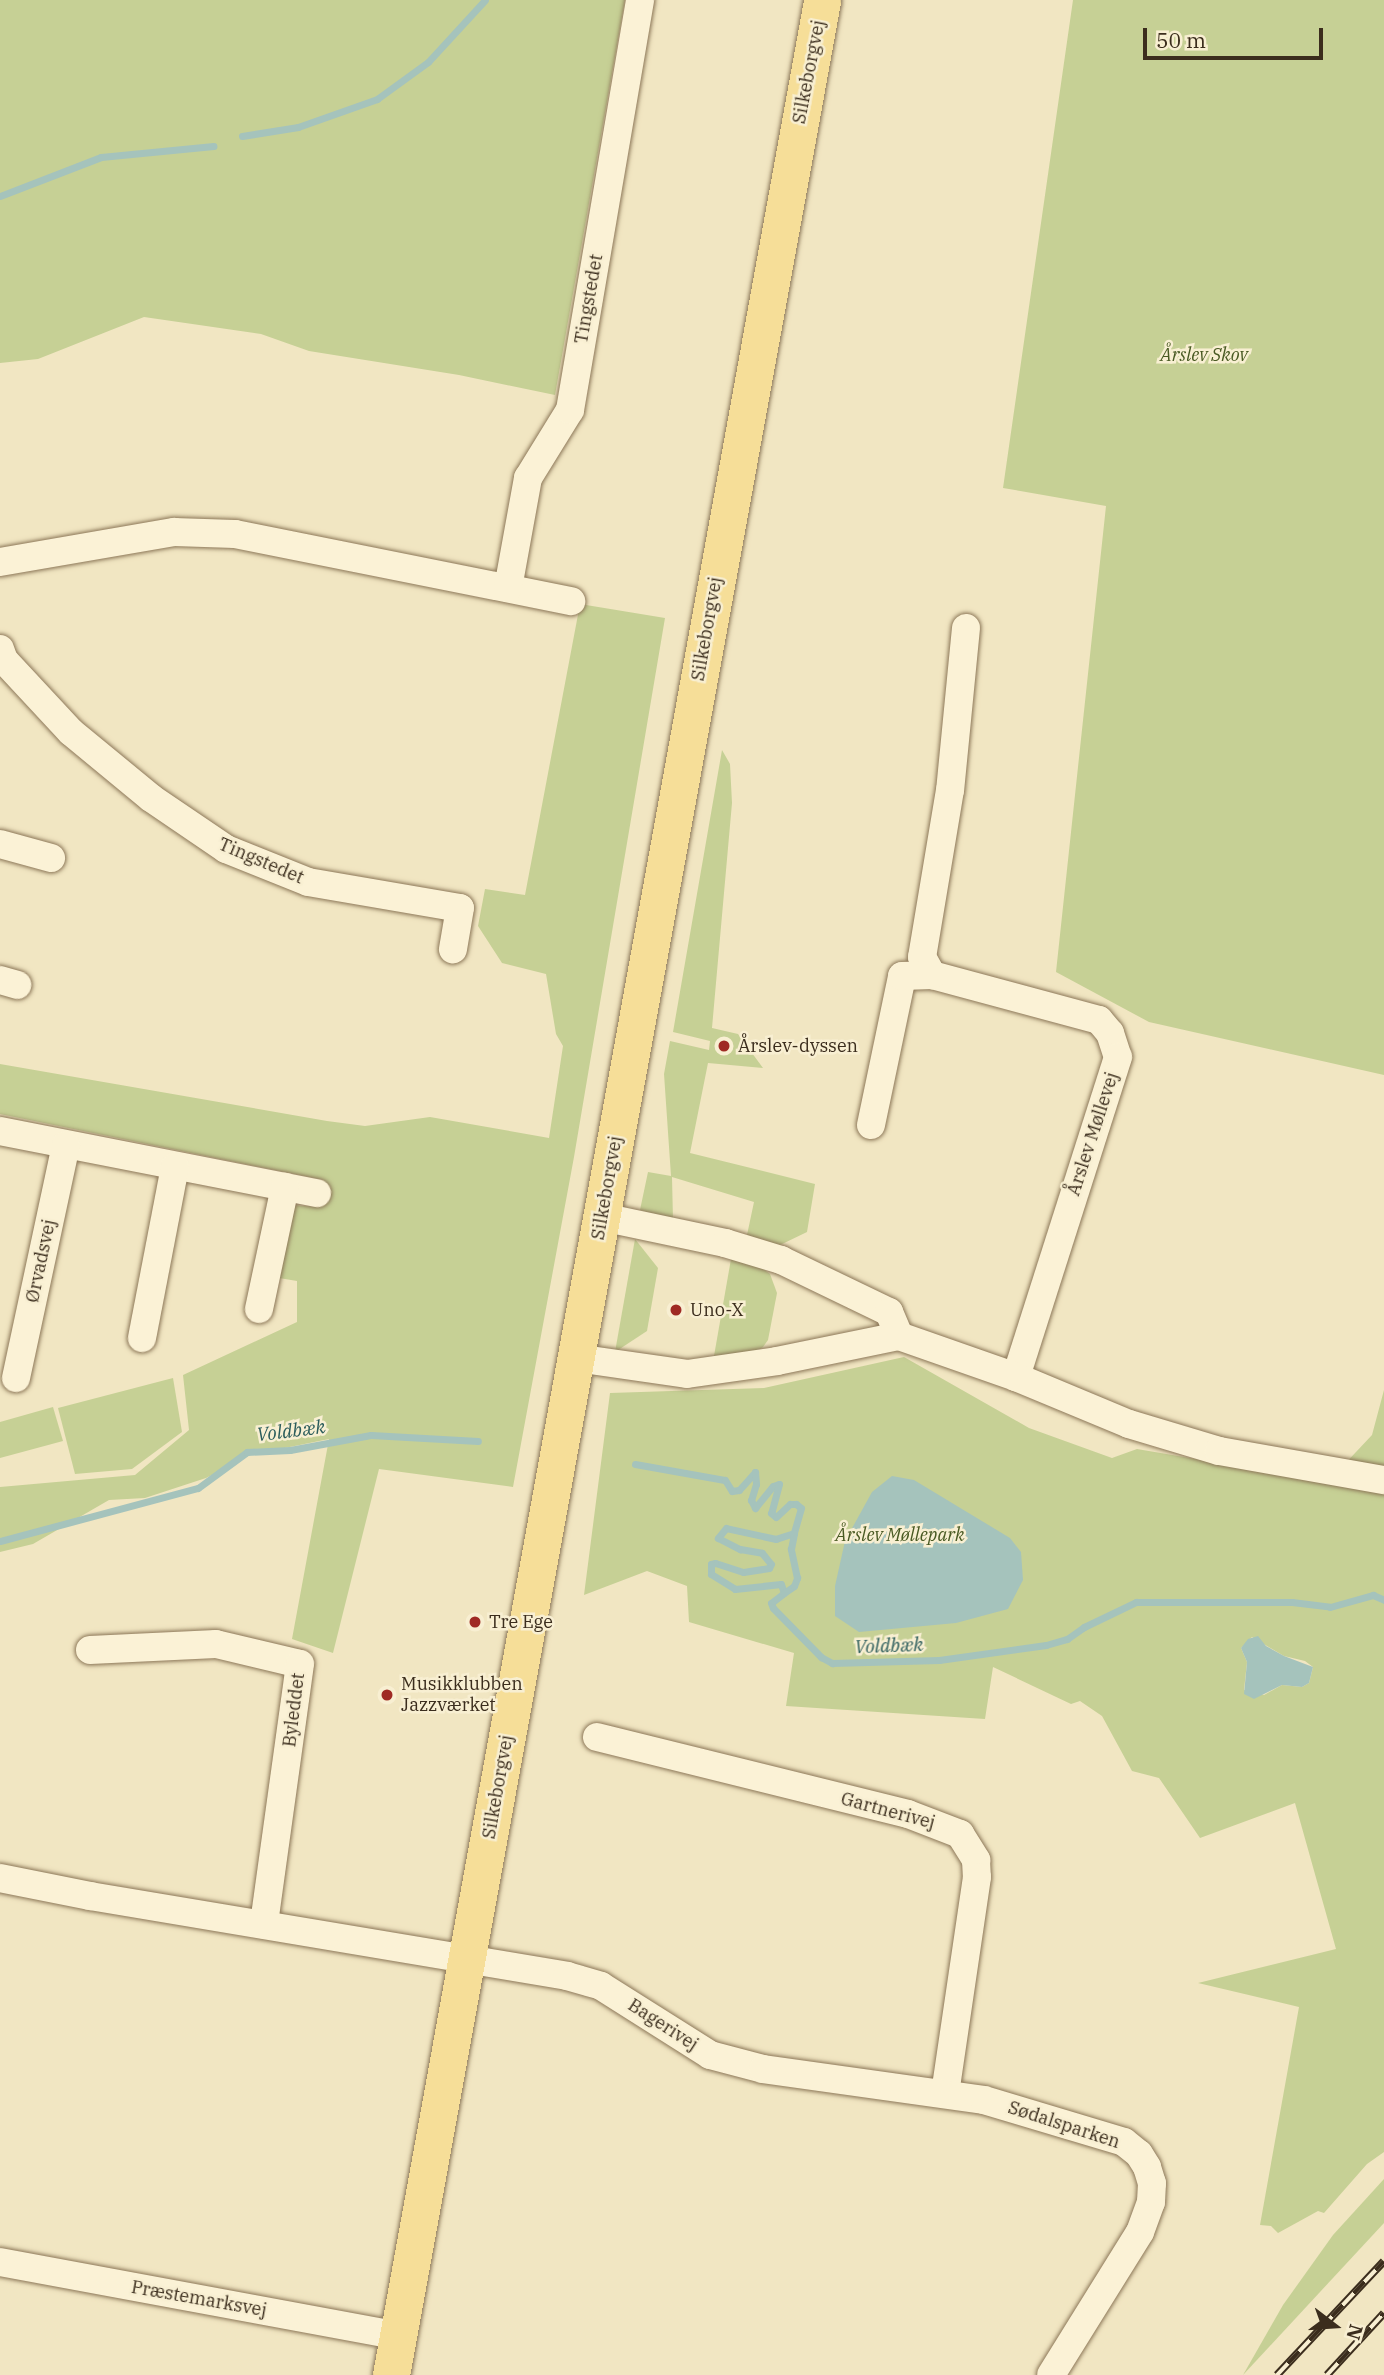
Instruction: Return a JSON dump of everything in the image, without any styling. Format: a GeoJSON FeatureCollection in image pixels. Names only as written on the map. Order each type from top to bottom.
{"type":"FeatureCollection","features":[{"type":"Feature","properties":{"kind":"main road","name":"Silkeborgvej"},"geometry":{"type":"LineString","coordinates":[[391,2375],[822,0]]}},
{"type":"Feature","properties":{"kind":"street","name":"Tingstedet"},"geometry":{"type":"LineString","coordinates":[[508,587],[528,478],[570,411],[640,0]]}},
{"type":"Feature","properties":{"kind":"street"},"geometry":{"type":"LineString","coordinates":[[0,562],[174,532],[235,534],[571,601]]}},
{"type":"Feature","properties":{"kind":"street"},"geometry":{"type":"LineString","coordinates":[[932,975],[922,957],[950,790],[966,628]]}},
{"type":"Feature","properties":{"kind":"street","name":"Tingstedet"},"geometry":{"type":"LineString","coordinates":[[1,658],[71,732],[151,798],[226,849],[307,882],[460,908],[453,948]]}},
{"type":"Feature","properties":{"kind":"street"},"geometry":{"type":"LineString","coordinates":[[0,844],[51,859]]}},
{"type":"Feature","properties":{"kind":"street","name":"Årslev Møllevej"},"geometry":{"type":"LineString","coordinates":[[871,1125],[902,976],[932,975],[1099,1020],[1110,1033],[1118,1057],[1016,1377]]}},
{"type":"Feature","properties":{"kind":"street"},"geometry":{"type":"LineString","coordinates":[[0,1131],[317,1193]]}},
{"type":"Feature","properties":{"kind":"street","name":"Ørvadsvej"},"geometry":{"type":"LineString","coordinates":[[16,1378],[65,1145]]}},
{"type":"Feature","properties":{"kind":"street"},"geometry":{"type":"LineString","coordinates":[[142,1338],[175,1167]]}},
{"type":"Feature","properties":{"kind":"street"},"geometry":{"type":"LineString","coordinates":[[259,1309],[285,1186]]}},
{"type":"Feature","properties":{"kind":"street"},"geometry":{"type":"LineString","coordinates":[[601,1217],[725,1243],[781,1260],[889,1312],[899,1336]]}},
{"type":"Feature","properties":{"kind":"street"},"geometry":{"type":"LineString","coordinates":[[576,1358],[687,1374],[777,1361],[899,1336],[1016,1377],[1129,1424],[1219,1451],[1384,1480]]}},
{"type":"Feature","properties":{"kind":"street","name":"Byleddet"},"geometry":{"type":"LineString","coordinates":[[90,1650],[216,1644],[300,1664],[264,1925]]}},
{"type":"Feature","properties":{"kind":"street","name":"Gartnerivej"},"geometry":{"type":"LineString","coordinates":[[597,1737],[908,1814],[960,1834],[976,1860],[977,1877],[945,2094]]}},
{"type":"Feature","properties":{"kind":"street"},"geometry":{"type":"LineString","coordinates":[[0,1878],[467,1959]]}},
{"type":"Feature","properties":{"kind":"street","name":"Bagerivej"},"geometry":{"type":"LineString","coordinates":[[467,1959],[567,1976],[601,1986],[710,2055],[762,2069],[945,2094]]}},
{"type":"Feature","properties":{"kind":"street","name":"Sødalsparken"},"geometry":{"type":"LineString","coordinates":[[945,2094],[984,2100],[1124,2142],[1139,2154],[1147,2167],[1152,2183],[1151,2202],[1140,2232],[1051,2375]]}},
{"type":"Feature","properties":{"kind":"street","name":"Præstemarksvej"},"geometry":{"type":"LineString","coordinates":[[0,2263],[398,2336]]}},
{"type":"Feature","properties":{"kind":"green space"},"geometry":{"type":"Polygon","coordinates":[[[0,0],[625,0],[555,395],[459,375],[309,351],[261,334],[144,317],[38,359],[0,363],[0,0]]]}},
{"type":"Feature","properties":{"kind":"green space","name":"Årslev Skov"},"geometry":{"type":"Polygon","coordinates":[[[1073,0],[1384,0],[1384,1075],[1149,1022],[1056,972],[1106,506],[1003,488],[1073,0]]]}},
{"type":"Feature","properties":{"kind":"green space"},"geometry":{"type":"Polygon","coordinates":[[[580,604],[665,618],[574,1157],[513,1487],[379,1469],[333,1653],[292,1639],[329,1439],[250,1455],[206,1478],[145,1498],[109,1500],[33,1544],[0,1552],[0,1487],[135,1475],[189,1430],[183,1375],[297,1322],[297,1281],[279,1278],[292,1205],[318,1207],[324,1180],[0,1114],[0,1064],[327,1121],[365,1126],[430,1117],[549,1138],[563,1046],[556,1034],[546,974],[502,963],[478,926],[485,889],[525,895],[580,604]]]}},
{"type":"Feature","properties":{"kind":"green space"},"geometry":{"type":"Polygon","coordinates":[[[722,750],[730,764],[732,803],[712,1028],[738,1034],[763,1068],[708,1063],[690,1153],[815,1184],[807,1232],[778,1246],[747,1235],[754,1202],[672,1177],[673,1220],[640,1210],[648,1172],[671,1176],[664,1074],[670,1041],[709,1050],[710,1041],[673,1032],[722,750]]]}},
{"type":"Feature","properties":{"kind":"green space"},"geometry":{"type":"Polygon","coordinates":[[[635,1239],[658,1268],[647,1331],[615,1352],[635,1239]]]}},
{"type":"Feature","properties":{"kind":"green space"},"geometry":{"type":"Polygon","coordinates":[[[731,1259],[759,1266],[770,1274],[777,1293],[768,1340],[763,1347],[754,1354],[714,1356],[731,1259]]]}},
{"type":"Feature","properties":{"kind":"green space","name":"Årslev Møllepark"},"geometry":{"type":"Polygon","coordinates":[[[904,1357],[1029,1428],[1112,1458],[1137,1449],[1272,1472],[1340,1469],[1372,1435],[1384,1390],[1384,2152],[1367,2164],[1324,2213],[1318,2211],[1278,2233],[1271,2226],[1260,2225],[1299,2007],[1198,1983],[1336,1949],[1295,1803],[1200,1838],[1159,1778],[1132,1771],[1102,1716],[1080,1701],[1071,1704],[993,1667],[985,1719],[786,1706],[794,1653],[689,1622],[687,1586],[647,1571],[584,1595],[610,1393],[764,1388],[904,1357]],[[1252,1637],[1241,1648],[1247,1662],[1244,1690],[1264,1695],[1282,1685],[1302,1687],[1309,1683],[1313,1667],[1305,1661],[1284,1656],[1252,1637]]]}},
{"type":"Feature","properties":{"kind":"green space"},"geometry":{"type":"Polygon","coordinates":[[[173,1378],[182,1432],[132,1469],[75,1474],[58,1408],[173,1378]]]}},
{"type":"Feature","properties":{"kind":"green space"},"geometry":{"type":"Polygon","coordinates":[[[53,1407],[63,1441],[0,1458],[0,1422],[53,1407]]]}},
{"type":"Feature","properties":{"kind":"green space"},"geometry":{"type":"Polygon","coordinates":[[[1384,2179],[1384,2223],[1243,2375],[1283,2305],[1333,2235],[1384,2179]]]}},
{"type":"Feature","properties":{"kind":"water"},"geometry":{"type":"Polygon","coordinates":[[[892,1476],[914,1480],[1010,1538],[1021,1552],[1023,1580],[1008,1609],[956,1623],[859,1632],[835,1616],[835,1586],[845,1541],[872,1492],[892,1476]]]}},
{"type":"Feature","properties":{"kind":"water"},"geometry":{"type":"Polygon","coordinates":[[[1258,1636],[1266,1646],[1313,1667],[1309,1683],[1302,1687],[1282,1685],[1254,1699],[1244,1694],[1247,1662],[1241,1648],[1248,1639],[1258,1636]]]}},
{"type":"Feature","properties":{"kind":"waterway"},"geometry":{"type":"LineString","coordinates":[[242,136],[298,127],[377,99],[428,62],[485,0]]}},
{"type":"Feature","properties":{"kind":"waterway"},"geometry":{"type":"LineString","coordinates":[[0,196],[101,157],[213,146]]}},
{"type":"Feature","properties":{"kind":"waterway","name":"Voldbæk"},"geometry":{"type":"LineString","coordinates":[[0,1541],[198,1488],[247,1452],[290,1450],[371,1435],[478,1441]]}},
{"type":"Feature","properties":{"kind":"waterway","name":"Voldbæk"},"geometry":{"type":"LineString","coordinates":[[635,1464],[725,1480],[732,1491],[739,1490],[755,1472],[756,1484],[751,1500],[755,1508],[773,1486],[779,1484],[771,1513],[776,1517],[790,1504],[801,1508],[794,1533],[776,1539],[726,1528],[718,1538],[740,1549],[762,1553],[771,1564],[769,1568],[743,1572],[715,1563],[711,1564],[711,1574],[735,1589],[781,1584],[784,1593],[771,1603],[773,1608],[821,1657],[832,1663],[939,1660],[1046,1645],[1067,1639],[1084,1627],[1136,1602],[1292,1602],[1330,1607],[1373,1595],[1384,1600]]}},
{"type":"Feature","properties":{"kind":"waterway"},"geometry":{"type":"LineString","coordinates":[[784,1593],[794,1586],[797,1578],[791,1549],[794,1533]]}},
{"type":"Feature","properties":{"kind":"railway"},"geometry":{"type":"LineString","coordinates":[[1277,2375],[1384,2261]]}},
{"type":"Feature","properties":{"kind":"railway"},"geometry":{"type":"LineString","coordinates":[[1327,2375],[1384,2313]]}},
{"type":"Feature","properties":{"kind":"place","name":"Årslev-dyssen"},"geometry":{"type":"Point","coordinates":[724,1046]}},
{"type":"Feature","properties":{"kind":"place","name":"Uno-X"},"geometry":{"type":"Point","coordinates":[676,1310]}},
{"type":"Feature","properties":{"kind":"place","name":"Tre Ege"},"geometry":{"type":"Point","coordinates":[475,1622]}},
{"type":"Feature","properties":{"kind":"place","name":"Musikklubben Jazzværket"},"geometry":{"type":"Point","coordinates":[387,1695]}}]}
